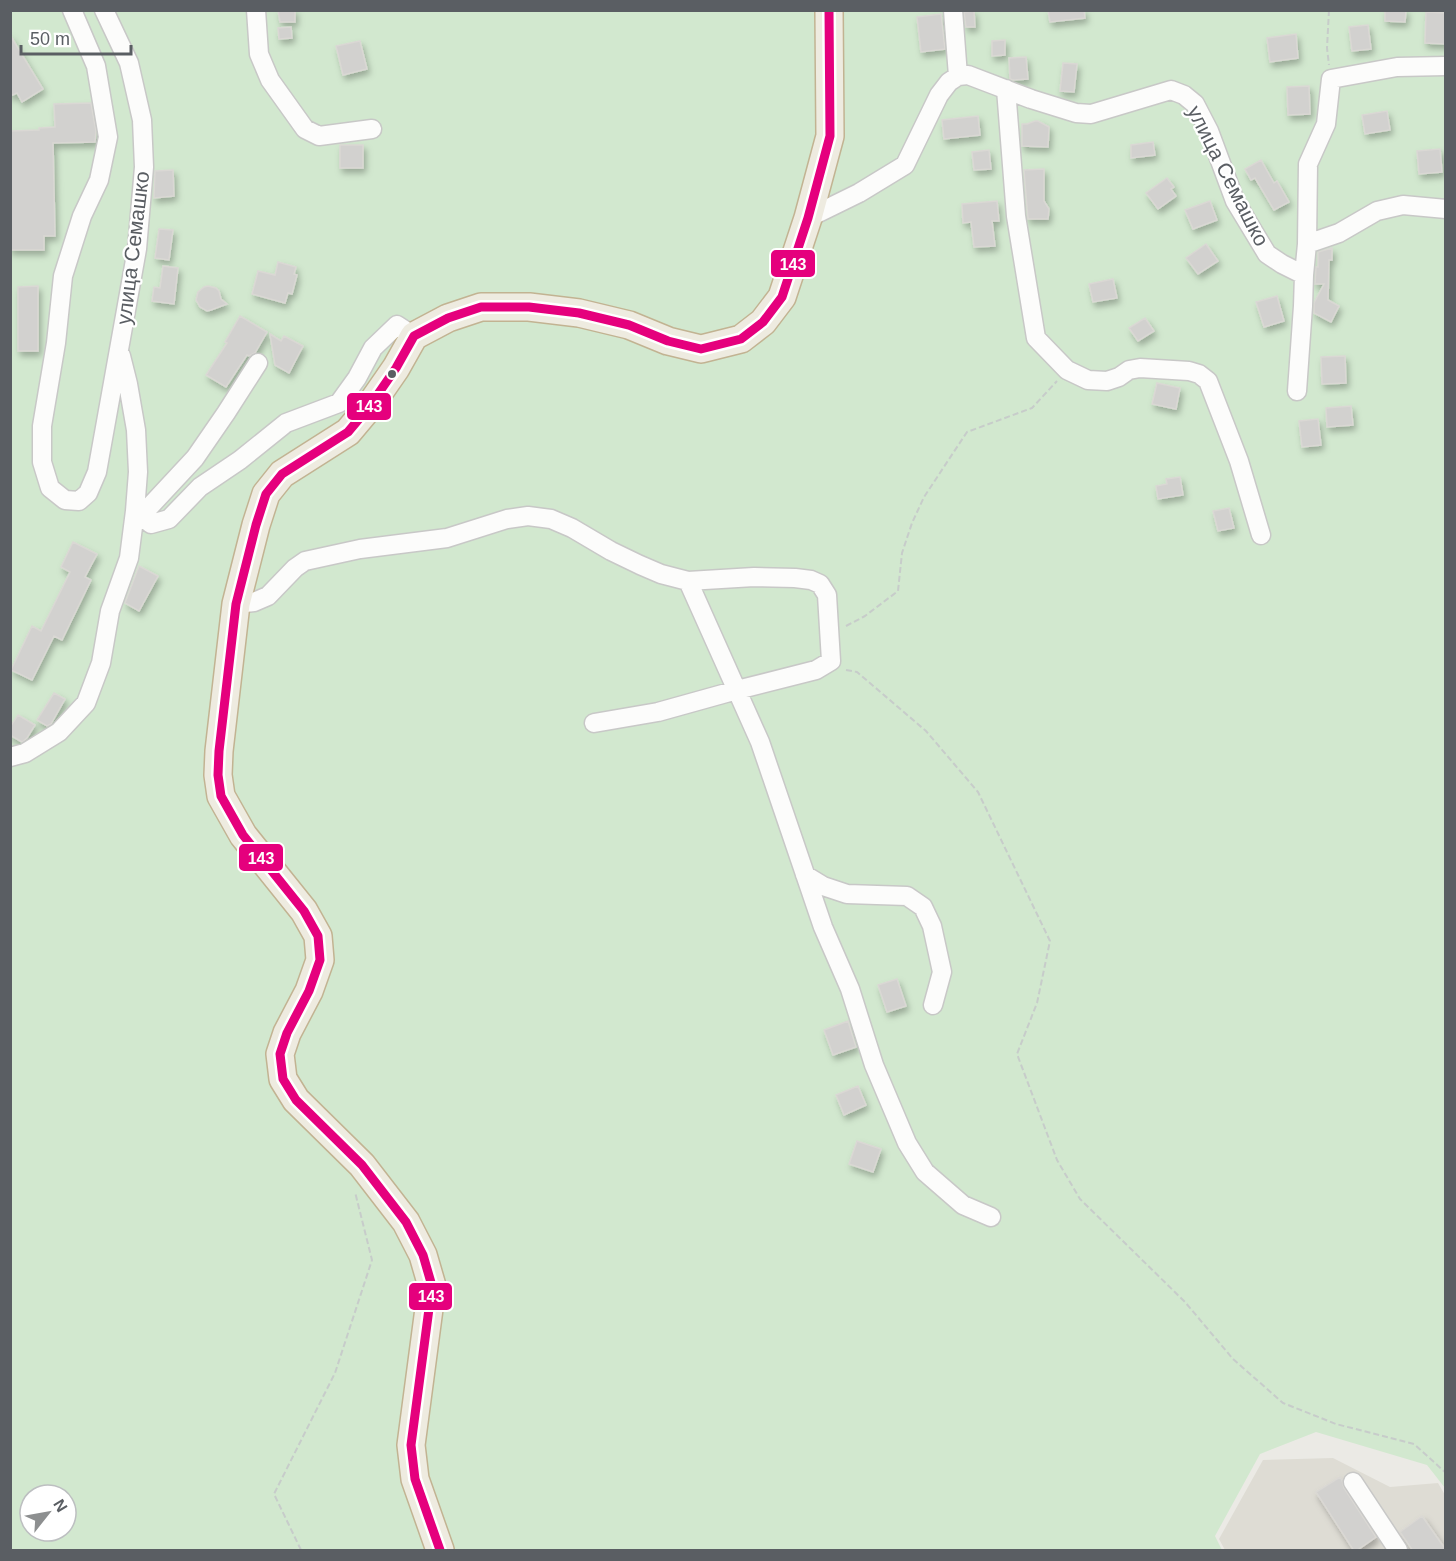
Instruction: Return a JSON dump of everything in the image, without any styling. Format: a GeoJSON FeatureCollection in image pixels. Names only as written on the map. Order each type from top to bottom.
{"type":"FeatureCollection","features":[{"type":"Feature","properties":{"kind":"highway"},"geometry":{"type":"LineString","coordinates":[[440,1551],[415,1479],[411,1445],[432,1286],[423,1255],[406,1222],[362,1165],[296,1100],[283,1079],[280,1054],[287,1033],[309,991],[320,960],[318,936],[304,911],[243,835],[221,796],[218,775],[219,751],[236,604],[266,494],[282,474],[348,432],[396,368],[414,336],[448,318],[481,307],[520,307],[579,313],[629,325],[668,341],[701,349],[741,339],[763,322],[782,297],[808,218],[830,136],[829,10]]}},
{"type":"Feature","properties":{"kind":"street","name":"улица Семашко"},"geometry":{"type":"LineString","coordinates":[[72,10],[96,66],[108,137],[99,180],[82,216],[63,276],[56,344],[42,426],[42,462],[50,488],[65,500],[79,501],[88,493],[97,472],[137,249],[144,167],[142,120],[129,63],[104,10]]}},
{"type":"Feature","properties":{"kind":"street"},"geometry":{"type":"LineString","coordinates":[[256,10],[259,54],[270,80],[305,129],[319,136],[372,129]]}},
{"type":"Feature","properties":{"kind":"street"},"geometry":{"type":"LineString","coordinates":[[808,218],[859,194],[905,165],[939,95],[949,82],[958,76],[953,10]]}},
{"type":"Feature","properties":{"kind":"street"},"geometry":{"type":"LineString","coordinates":[[1298,391],[1307,244],[1308,164],[1326,124],[1330,79],[1397,67],[1446,66]]}},
{"type":"Feature","properties":{"kind":"street","name":"улица Семашко"},"geometry":{"type":"LineString","coordinates":[[958,76],[968,75],[1031,99],[1084,114],[1091,114],[1171,90],[1184,95],[1195,104],[1209,131],[1235,201],[1267,254],[1304,275]]}},
{"type":"Feature","properties":{"kind":"street"},"geometry":{"type":"LineString","coordinates":[[1006,89],[1016,216],[1036,338],[1067,370],[1088,380],[1107,381],[1129,370],[1140,368],[1189,371],[1199,374],[1208,381],[1239,461],[1261,535]]}},
{"type":"Feature","properties":{"kind":"street"},"geometry":{"type":"LineString","coordinates":[[1307,244],[1339,233],[1377,211],[1403,205],[1446,209]]}},
{"type":"Feature","properties":{"kind":"street"},"geometry":{"type":"LineString","coordinates":[[138,514],[151,524],[169,519],[200,487],[240,460],[286,423],[339,404],[357,378],[373,348],[397,325],[414,336]]}},
{"type":"Feature","properties":{"kind":"street"},"geometry":{"type":"LineString","coordinates":[[10,757],[25,753],[59,732],[86,703],[101,663],[110,611],[129,558],[138,514],[136,430],[119,348]]}},
{"type":"Feature","properties":{"kind":"street"},"geometry":{"type":"LineString","coordinates":[[138,514],[195,458],[258,363]]}},
{"type":"Feature","properties":{"kind":"street"},"geometry":{"type":"LineString","coordinates":[[236,604],[254,602],[268,596],[305,561],[360,549],[447,538],[507,519],[528,516],[551,519],[572,528],[611,551],[661,574],[688,581],[754,577],[811,580],[820,584],[827,595],[831,661],[816,670],[658,712],[594,723]]}},
{"type":"Feature","properties":{"kind":"street"},"geometry":{"type":"LineString","coordinates":[[688,581],[760,742],[823,927],[850,989],[874,1065],[907,1143],[926,1172],[963,1205],[991,1217]]}},
{"type":"Feature","properties":{"kind":"street"},"geometry":{"type":"LineString","coordinates":[[805,874],[823,886],[847,894],[907,896],[923,907],[933,926],[942,972],[933,1005]]}},
{"type":"Feature","properties":{"kind":"street"},"geometry":{"type":"LineString","coordinates":[[1353,1482],[1398,1551]]}},
{"type":"Feature","properties":{"kind":"path"},"geometry":{"type":"LineString","coordinates":[[1329,10],[1327,48],[1330,79]]}},
{"type":"Feature","properties":{"kind":"path"},"geometry":{"type":"LineString","coordinates":[[830,635],[865,616],[898,591],[902,553],[912,523],[924,497],[966,432],[1032,408],[1067,370]]}},
{"type":"Feature","properties":{"kind":"path"},"geometry":{"type":"LineString","coordinates":[[831,661],[841,669],[856,672],[926,731],[978,792],[1050,940],[1037,1003],[1017,1054],[1057,1161],[1080,1199],[1185,1302],[1233,1359],[1283,1403],[1336,1424],[1414,1444],[1446,1473]]}},
{"type":"Feature","properties":{"kind":"path"},"geometry":{"type":"LineString","coordinates":[[301,1551],[274,1494],[335,1373],[372,1260],[355,1191]]}},
{"type":"Feature","properties":{"kind":"shaded area"},"geometry":{"type":"Polygon","coordinates":[[[1333,1458],[1390,1487],[1438,1483],[1445,1495],[1445,1550],[1225,1550],[1219,1539],[1263,1460],[1333,1458]]]}},
{"type":"Feature","properties":{"kind":"green space"},"geometry":{"type":"Polygon","coordinates":[[[11,11],[1445,11],[1445,1488],[1427,1465],[1316,1432],[1260,1454],[1215,1536],[1222,1550],[11,1550],[11,11]]]}},
{"type":"Feature","properties":{"kind":"building"},"geometry":{"type":"Polygon","coordinates":[[[278,10],[295,10],[295,22],[280,22],[278,10]]]}},
{"type":"Feature","properties":{"kind":"building"},"geometry":{"type":"Polygon","coordinates":[[[1048,10],[1084,10],[1085,18],[1050,22],[1048,10]]]}},
{"type":"Feature","properties":{"kind":"building"},"geometry":{"type":"Polygon","coordinates":[[[1385,10],[1406,10],[1405,22],[1385,21],[1385,10]]]}},
{"type":"Feature","properties":{"kind":"building"},"geometry":{"type":"Polygon","coordinates":[[[974,11],[975,27],[966,27],[964,12],[974,11]]]}},
{"type":"Feature","properties":{"kind":"building"},"geometry":{"type":"Polygon","coordinates":[[[1426,12],[1446,13],[1446,44],[1425,43],[1426,12]]]}},
{"type":"Feature","properties":{"kind":"building"},"geometry":{"type":"Polygon","coordinates":[[[941,14],[945,49],[921,52],[917,17],[941,14]]]}},
{"type":"Feature","properties":{"kind":"building"},"geometry":{"type":"Polygon","coordinates":[[[1368,25],[1371,49],[1352,51],[1349,27],[1368,25]]]}},
{"type":"Feature","properties":{"kind":"building"},"geometry":{"type":"Polygon","coordinates":[[[291,27],[292,38],[279,39],[278,28],[291,27]]]}},
{"type":"Feature","properties":{"kind":"building"},"geometry":{"type":"Polygon","coordinates":[[[1296,34],[1298,58],[1270,62],[1267,38],[1296,34]]]}},
{"type":"Feature","properties":{"kind":"building"},"geometry":{"type":"Polygon","coordinates":[[[10,35],[43,89],[22,102],[17,93],[10,96],[10,35]]]}},
{"type":"Feature","properties":{"kind":"building"},"geometry":{"type":"Polygon","coordinates":[[[1005,40],[1005,55],[992,56],[992,41],[1005,40]]]}},
{"type":"Feature","properties":{"kind":"building"},"geometry":{"type":"Polygon","coordinates":[[[360,41],[367,69],[343,75],[336,46],[360,41]]]}},
{"type":"Feature","properties":{"kind":"building"},"geometry":{"type":"Polygon","coordinates":[[[1026,57],[1028,79],[1010,79],[1009,58],[1026,57]]]}},
{"type":"Feature","properties":{"kind":"building"},"geometry":{"type":"Polygon","coordinates":[[[1063,63],[1077,64],[1074,92],[1060,91],[1063,63]]]}},
{"type":"Feature","properties":{"kind":"building"},"geometry":{"type":"Polygon","coordinates":[[[1309,86],[1310,114],[1288,115],[1287,87],[1309,86]]]}},
{"type":"Feature","properties":{"kind":"building"},"geometry":{"type":"Polygon","coordinates":[[[91,103],[96,131],[95,142],[53,143],[55,236],[44,236],[44,250],[10,250],[10,131],[55,127],[54,104],[91,103]]]}},
{"type":"Feature","properties":{"kind":"building"},"geometry":{"type":"Polygon","coordinates":[[[1387,111],[1390,130],[1365,134],[1362,115],[1387,111]]]}},
{"type":"Feature","properties":{"kind":"building"},"geometry":{"type":"Polygon","coordinates":[[[978,116],[980,135],[944,139],[942,120],[978,116]]]}},
{"type":"Feature","properties":{"kind":"building"},"geometry":{"type":"Polygon","coordinates":[[[1035,121],[1049,127],[1048,147],[1022,146],[1022,124],[1035,121]]]}},
{"type":"Feature","properties":{"kind":"building"},"geometry":{"type":"Polygon","coordinates":[[[1153,142],[1155,155],[1131,158],[1131,145],[1153,142]]]}},
{"type":"Feature","properties":{"kind":"building"},"geometry":{"type":"Polygon","coordinates":[[[340,145],[363,145],[363,168],[340,168],[340,145]]]}},
{"type":"Feature","properties":{"kind":"building"},"geometry":{"type":"Polygon","coordinates":[[[1440,149],[1442,172],[1419,174],[1417,151],[1440,149]]]}},
{"type":"Feature","properties":{"kind":"building"},"geometry":{"type":"Polygon","coordinates":[[[989,150],[991,169],[974,170],[972,152],[989,150]]]}},
{"type":"Feature","properties":{"kind":"building"},"geometry":{"type":"Polygon","coordinates":[[[1261,160],[1274,183],[1277,181],[1289,202],[1274,210],[1255,178],[1251,180],[1245,169],[1261,160]]]}},
{"type":"Feature","properties":{"kind":"building"},"geometry":{"type":"Polygon","coordinates":[[[1044,169],[1044,201],[1049,209],[1048,219],[1028,219],[1024,170],[1044,169]]]}},
{"type":"Feature","properties":{"kind":"building"},"geometry":{"type":"Polygon","coordinates":[[[173,170],[174,196],[154,198],[155,171],[173,170]]]}},
{"type":"Feature","properties":{"kind":"building"},"geometry":{"type":"Polygon","coordinates":[[[1167,178],[1174,187],[1171,189],[1176,196],[1158,209],[1146,193],[1167,178]]]}},
{"type":"Feature","properties":{"kind":"building"},"geometry":{"type":"Polygon","coordinates":[[[997,201],[999,221],[992,221],[995,246],[974,247],[971,222],[963,223],[962,204],[997,201]]]}},
{"type":"Feature","properties":{"kind":"building"},"geometry":{"type":"Polygon","coordinates":[[[1210,201],[1217,220],[1193,229],[1185,210],[1210,201]]]}},
{"type":"Feature","properties":{"kind":"building"},"geometry":{"type":"Polygon","coordinates":[[[159,229],[173,230],[169,260],[155,258],[159,229]]]}},
{"type":"Feature","properties":{"kind":"building"},"geometry":{"type":"Polygon","coordinates":[[[1206,244],[1218,261],[1198,274],[1186,258],[1206,244]]]}},
{"type":"Feature","properties":{"kind":"building"},"geometry":{"type":"Polygon","coordinates":[[[1332,248],[1332,260],[1329,260],[1328,300],[1339,306],[1331,322],[1314,313],[1314,303],[1324,284],[1315,284],[1318,252],[1332,248]]]}},
{"type":"Feature","properties":{"kind":"building"},"geometry":{"type":"Polygon","coordinates":[[[278,262],[296,267],[294,274],[297,275],[292,294],[288,293],[285,303],[252,294],[258,271],[275,275],[278,262]]]}},
{"type":"Feature","properties":{"kind":"building"},"geometry":{"type":"Polygon","coordinates":[[[163,266],[178,268],[174,304],[152,301],[154,287],[160,288],[163,266]]]}},
{"type":"Feature","properties":{"kind":"building"},"geometry":{"type":"Polygon","coordinates":[[[1113,279],[1117,298],[1093,302],[1089,284],[1113,279]]]}},
{"type":"Feature","properties":{"kind":"building"},"geometry":{"type":"Polygon","coordinates":[[[38,286],[38,351],[18,351],[18,287],[38,286]]]}},
{"type":"Feature","properties":{"kind":"building"},"geometry":{"type":"Polygon","coordinates":[[[208,286],[216,288],[221,299],[227,304],[207,311],[200,307],[196,300],[198,292],[208,286]]]}},
{"type":"Feature","properties":{"kind":"building"},"geometry":{"type":"Polygon","coordinates":[[[1277,296],[1284,321],[1264,327],[1256,302],[1277,296]]]}},
{"type":"Feature","properties":{"kind":"building"},"geometry":{"type":"Polygon","coordinates":[[[240,316],[267,332],[255,353],[247,355],[226,387],[206,375],[227,343],[225,342],[240,316]]]}},
{"type":"Feature","properties":{"kind":"building"},"geometry":{"type":"Polygon","coordinates":[[[1145,318],[1154,331],[1138,341],[1129,328],[1145,318]]]}},
{"type":"Feature","properties":{"kind":"building"},"geometry":{"type":"Polygon","coordinates":[[[270,334],[281,341],[284,336],[303,346],[289,373],[275,365],[270,334]]]}},
{"type":"Feature","properties":{"kind":"building"},"geometry":{"type":"Polygon","coordinates":[[[1345,356],[1346,383],[1322,384],[1321,357],[1345,356]]]}},
{"type":"Feature","properties":{"kind":"building"},"geometry":{"type":"Polygon","coordinates":[[[1157,383],[1180,388],[1176,409],[1152,404],[1157,383]]]}},
{"type":"Feature","properties":{"kind":"building"},"geometry":{"type":"Polygon","coordinates":[[[1351,406],[1353,425],[1327,427],[1326,408],[1351,406]]]}},
{"type":"Feature","properties":{"kind":"building"},"geometry":{"type":"Polygon","coordinates":[[[1318,419],[1321,445],[1302,447],[1299,421],[1318,419]]]}},
{"type":"Feature","properties":{"kind":"building"},"geometry":{"type":"Polygon","coordinates":[[[1180,477],[1183,495],[1158,499],[1156,486],[1167,484],[1166,479],[1180,477]]]}},
{"type":"Feature","properties":{"kind":"building"},"geometry":{"type":"Polygon","coordinates":[[[1229,508],[1234,528],[1218,531],[1213,511],[1229,508]]]}},
{"type":"Feature","properties":{"kind":"building"},"geometry":{"type":"Polygon","coordinates":[[[73,542],[97,554],[85,577],[91,580],[62,640],[54,636],[32,680],[11,670],[32,626],[41,631],[70,572],[61,567],[73,542]]]}},
{"type":"Feature","properties":{"kind":"building"},"geometry":{"type":"Polygon","coordinates":[[[139,566],[158,576],[139,611],[125,603],[139,566]]]}},
{"type":"Feature","properties":{"kind":"building"},"geometry":{"type":"Polygon","coordinates":[[[54,693],[65,699],[51,724],[47,726],[37,720],[54,693]]]}},
{"type":"Feature","properties":{"kind":"building"},"geometry":{"type":"Polygon","coordinates":[[[18,715],[35,725],[22,742],[10,735],[10,727],[18,715]]]}},
{"type":"Feature","properties":{"kind":"building"},"geometry":{"type":"Polygon","coordinates":[[[897,979],[906,1006],[887,1012],[878,985],[897,979]]]}},
{"type":"Feature","properties":{"kind":"building"},"geometry":{"type":"Polygon","coordinates":[[[848,1021],[856,1047],[833,1055],[824,1030],[848,1021]]]}},
{"type":"Feature","properties":{"kind":"building"},"geometry":{"type":"Polygon","coordinates":[[[858,1086],[866,1105],[844,1115],[836,1095],[858,1086]]]}},
{"type":"Feature","properties":{"kind":"building"},"geometry":{"type":"Polygon","coordinates":[[[857,1141],[881,1149],[873,1172],[849,1164],[857,1141]]]}},
{"type":"Feature","properties":{"kind":"building"},"geometry":{"type":"Polygon","coordinates":[[[1340,1477],[1344,1488],[1376,1537],[1356,1551],[1316,1492],[1340,1477]]]}},
{"type":"Feature","properties":{"kind":"building"},"geometry":{"type":"Polygon","coordinates":[[[1422,1516],[1446,1551],[1413,1551],[1400,1532],[1422,1516]]]}},
{"type":"Feature","properties":{"kind":"transit line","name":"143"},"geometry":{"type":"LineString","coordinates":[[440,1550],[415,1479],[411,1445],[432,1286],[423,1255],[406,1222],[362,1165],[296,1100],[283,1079],[280,1054],[287,1033],[309,991],[320,960],[318,936],[304,911],[243,835],[221,796],[218,775],[219,751],[236,604],[266,494],[282,474],[348,432],[396,368],[414,336],[448,318],[481,307],[529,307],[579,313],[629,325],[668,341],[701,349],[741,339],[763,322],[782,297],[808,218],[830,136],[829,10]]}}]}
